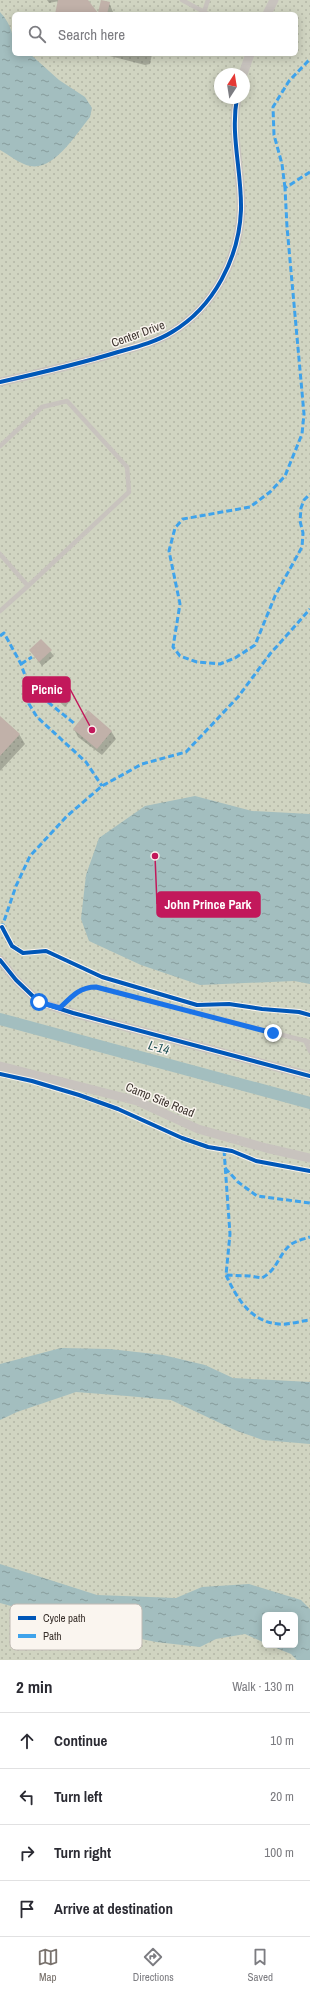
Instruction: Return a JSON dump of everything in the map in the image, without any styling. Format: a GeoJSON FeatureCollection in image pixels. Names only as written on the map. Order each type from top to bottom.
{"type":"FeatureCollection","features":[{"type":"Feature","properties":{"kind":"street"},"geometry":{"type":"LineString","coordinates":[[268,12],[274,0]]}},
{"type":"Feature","properties":{"kind":"street"},"geometry":{"type":"LineString","coordinates":[[245,68],[249,56]]}},
{"type":"Feature","properties":{"kind":"street","name":"Center Drive"},"geometry":{"type":"LineString","coordinates":[[0,382],[75,365],[144,344],[172,333],[194,315],[218,286],[229,265],[237,242],[241,210],[234,116],[236,104]]}},
{"type":"Feature","properties":{"kind":"street"},"geometry":{"type":"LineString","coordinates":[[0,960],[16,980],[39,1002],[310,1076]]}},
{"type":"Feature","properties":{"kind":"street","name":"Camp Site Road"},"geometry":{"type":"LineString","coordinates":[[0,1066],[137,1101],[198,1129],[266,1148],[310,1158]]}},
{"type":"Feature","properties":{"kind":"lane"},"geometry":{"type":"LineString","coordinates":[[182,0],[204,12]]}},
{"type":"Feature","properties":{"kind":"lane"},"geometry":{"type":"LineString","coordinates":[[206,12],[208,0]]}},
{"type":"Feature","properties":{"kind":"lane"},"geometry":{"type":"LineString","coordinates":[[0,446],[42,406],[67,401],[127,467],[129,492],[0,610]]}},
{"type":"Feature","properties":{"kind":"lane"},"geometry":{"type":"LineString","coordinates":[[0,554],[28,586]]}},
{"type":"Feature","properties":{"kind":"lane"},"geometry":{"type":"LineString","coordinates":[[60,1008],[77,992],[88,987],[96,987],[310,1042]]}},
{"type":"Feature","properties":{"kind":"lane"},"geometry":{"type":"LineString","coordinates":[[305,1040],[310,1051]]}},
{"type":"Feature","properties":{"kind":"green space"},"geometry":{"type":"Polygon","coordinates":[[[0,0],[310,0],[310,1660],[0,1660],[0,0]]]}},
{"type":"Feature","properties":{"kind":"water"},"geometry":{"type":"Polygon","coordinates":[[[0,12],[12,32],[12,56],[32,56],[59,80],[85,97],[92,108],[90,117],[64,150],[48,163],[39,166],[30,166],[0,150],[0,12]]]}},
{"type":"Feature","properties":{"kind":"water"},"geometry":{"type":"Polygon","coordinates":[[[195,796],[252,811],[310,814],[310,984],[294,981],[200,985],[141,965],[89,941],[81,919],[86,875],[99,838],[145,806],[195,796]]]}},
{"type":"Feature","properties":{"kind":"water"},"geometry":{"type":"Polygon","coordinates":[[[61,1348],[110,1349],[163,1355],[205,1365],[233,1378],[310,1382],[310,1444],[263,1440],[237,1431],[171,1400],[76,1392],[17,1412],[0,1420],[0,1364],[61,1348]]]}},
{"type":"Feature","properties":{"kind":"water"},"geometry":{"type":"Polygon","coordinates":[[[0,1564],[97,1595],[176,1598],[202,1587],[249,1584],[301,1600],[310,1609],[310,1660],[297,1660],[291,1654],[276,1648],[298,1648],[298,1612],[262,1612],[262,1642],[245,1634],[216,1639],[200,1647],[142,1639],[142,1604],[10,1604],[10,1606],[0,1603],[0,1564]]]}},
{"type":"Feature","properties":{"kind":"building"},"geometry":{"type":"Polygon","coordinates":[[[58,0],[88,0],[97,12],[55,12],[58,0]]]}},
{"type":"Feature","properties":{"kind":"building"},"geometry":{"type":"Polygon","coordinates":[[[101,0],[110,2],[108,12],[98,12],[101,0]]]}},
{"type":"Feature","properties":{"kind":"building"},"geometry":{"type":"Polygon","coordinates":[[[41,639],[52,650],[39,662],[29,650],[41,639]]]}},
{"type":"Feature","properties":{"kind":"building"},"geometry":{"type":"Polygon","coordinates":[[[56,683],[69,694],[62,702],[49,691],[56,683]]]}},
{"type":"Feature","properties":{"kind":"building"},"geometry":{"type":"Polygon","coordinates":[[[88,710],[112,731],[97,749],[73,729],[88,710]]]}},
{"type":"Feature","properties":{"kind":"building"},"geometry":{"type":"Polygon","coordinates":[[[0,716],[20,734],[0,756],[0,716]]]}},
{"type":"Feature","properties":{"kind":"waterway","name":"L-14"},"geometry":{"type":"LineString","coordinates":[[0,1019],[310,1103]]}},
{"type":"Feature","properties":{"kind":"marked path"},"geometry":{"type":"LineString","coordinates":[[285,188],[282,164],[274,135],[273,107],[289,81],[310,59]]}},
{"type":"Feature","properties":{"kind":"marked path"},"geometry":{"type":"LineString","coordinates":[[310,172],[285,188],[287,227],[304,414],[302,434],[285,476],[270,492],[250,507],[183,519],[175,528],[169,551],[180,604],[173,647],[180,656],[197,662],[220,664],[235,658],[255,645],[275,596],[302,547],[303,533],[300,521],[301,508],[304,500],[310,494]]}},
{"type":"Feature","properties":{"kind":"marked path"},"geometry":{"type":"LineString","coordinates":[[0,928],[2,927],[16,886],[30,856],[67,816],[102,786],[142,764],[186,752],[238,697],[270,654],[310,609]]}},
{"type":"Feature","properties":{"kind":"marked path"},"geometry":{"type":"LineString","coordinates":[[0,636],[4,633],[21,664],[28,684],[29,704],[37,717],[86,762],[102,786]]}},
{"type":"Feature","properties":{"kind":"marked path"},"geometry":{"type":"LineString","coordinates":[[21,664],[32,657]]}},
{"type":"Feature","properties":{"kind":"marked path"},"geometry":{"type":"LineString","coordinates":[[28,684],[75,724]]}},
{"type":"Feature","properties":{"kind":"marked path"},"geometry":{"type":"LineString","coordinates":[[49,703],[54,697]]}},
{"type":"Feature","properties":{"kind":"marked path"},"geometry":{"type":"LineString","coordinates":[[224,1150],[230,1234],[226,1275],[262,1278],[271,1271],[290,1245],[310,1237]]}},
{"type":"Feature","properties":{"kind":"marked path"},"geometry":{"type":"LineString","coordinates":[[225,1168],[238,1182],[257,1196],[310,1203]]}},
{"type":"Feature","properties":{"kind":"marked path"},"geometry":{"type":"LineString","coordinates":[[226,1275],[240,1301],[260,1319],[279,1324],[310,1320]]}},
{"type":"Feature","properties":{"kind":"cycle path"},"geometry":{"type":"LineString","coordinates":[[0,382],[45,372],[132,348],[166,336],[187,322],[212,295],[222,280],[229,263],[239,228],[241,196],[235,140],[236,104]]}},
{"type":"Feature","properties":{"kind":"cycle path"},"geometry":{"type":"LineString","coordinates":[[2,927],[12,946],[23,953],[46,951],[102,977],[197,1005],[229,1004],[262,1009],[299,1012],[310,1015]]}},
{"type":"Feature","properties":{"kind":"cycle path"},"geometry":{"type":"LineString","coordinates":[[0,960],[16,980],[39,1002],[73,1013],[310,1076]]}},
{"type":"Feature","properties":{"kind":"cycle path"},"geometry":{"type":"LineString","coordinates":[[0,1074],[32,1081],[79,1095],[118,1109],[182,1138],[208,1147],[232,1151],[256,1161],[310,1171]]}},
{"type":"Feature","properties":{"kind":"place","name":"Picnic"},"geometry":{"type":"Point","coordinates":[92,730]}},
{"type":"Feature","properties":{"kind":"place","name":"John Prince Park"},"geometry":{"type":"Point","coordinates":[155,856]}},
{"type":"Feature","properties":{"kind":"route"},"geometry":{"type":"LineString","coordinates":[[39,1002],[60,1008],[81,989],[96,987],[273,1033]]}}]}
